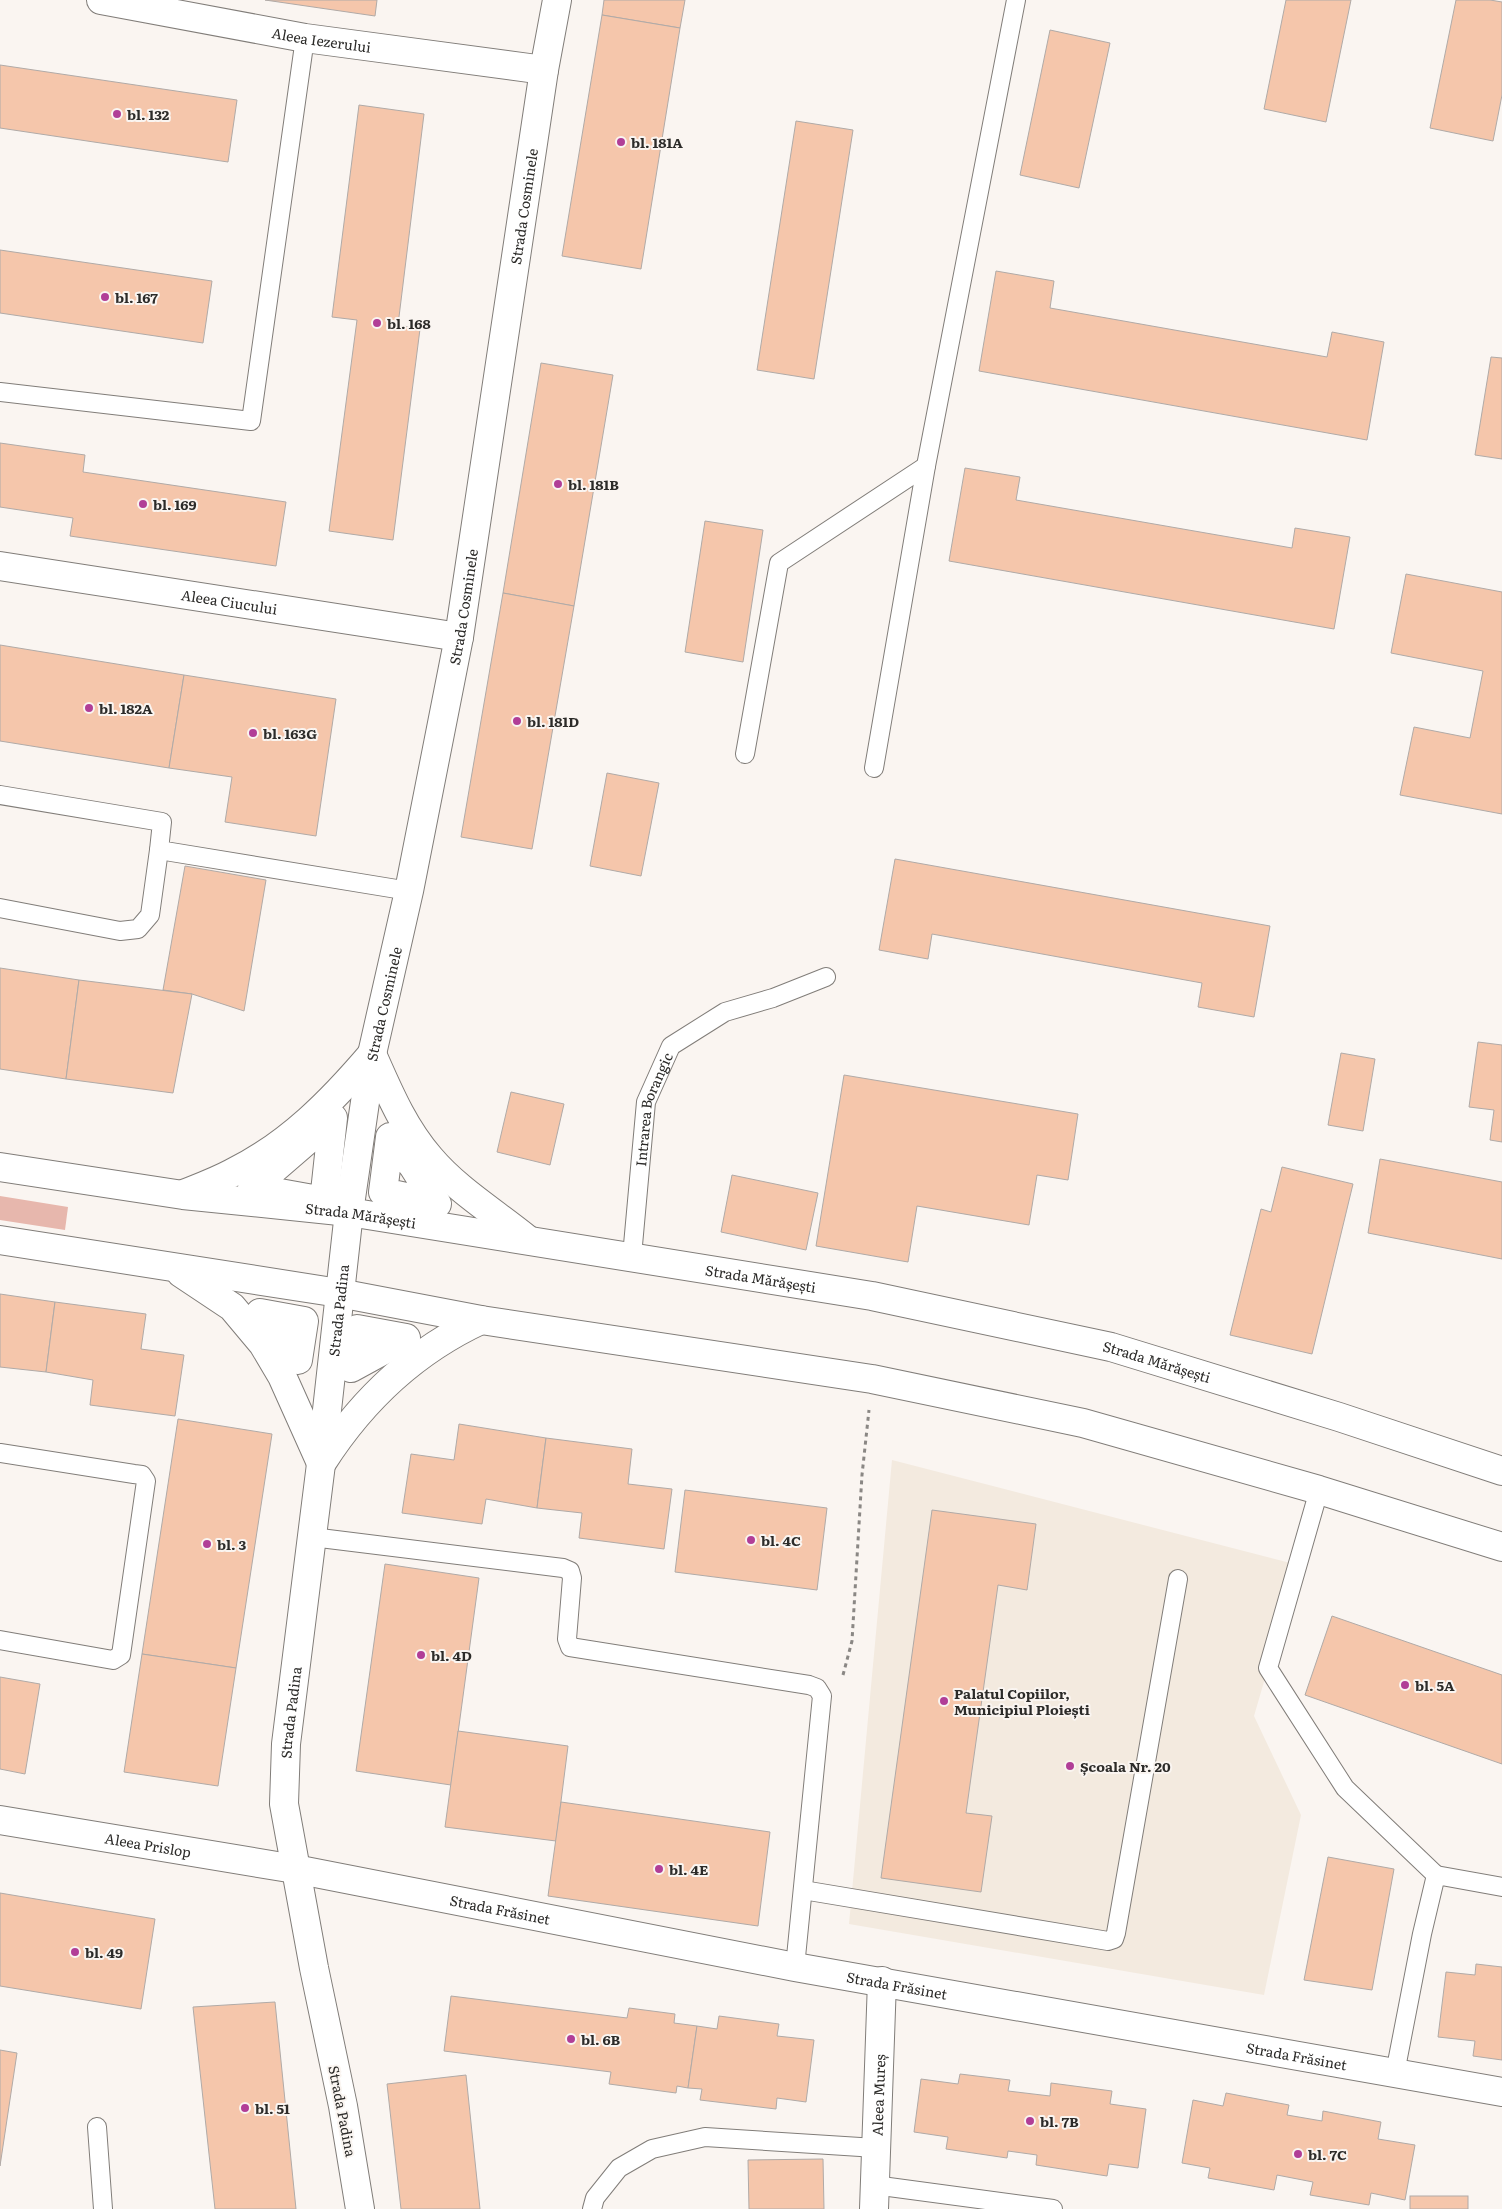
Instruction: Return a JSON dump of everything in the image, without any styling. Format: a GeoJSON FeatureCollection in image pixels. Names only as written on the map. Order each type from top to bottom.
{"type":"FeatureCollection","features":[{"type":"Feature","properties":{"kind":"street","name":"Aleea Iezerului"},"geometry":{"type":"LineString","coordinates":[[100,0],[304,38],[544,70]]}},
{"type":"Feature","properties":{"kind":"street","name":"Strada Cosminele"},"geometry":{"type":"LineString","coordinates":[[349,1212],[372,1054],[409,891],[459,637],[544,70],[557,0]]}},
{"type":"Feature","properties":{"kind":"street","name":"Aleea Ciucului"},"geometry":{"type":"LineString","coordinates":[[0,566],[459,637]]}},
{"type":"Feature","properties":{"kind":"street"},"geometry":{"type":"LineString","coordinates":[[183,1195],[233,1173],[280,1145],[313,1118],[343,1088],[372,1054],[396,1108],[430,1158],[457,1184],[528,1240]]}},
{"type":"Feature","properties":{"kind":"street","name":"Strada Mărășești"},"geometry":{"type":"LineString","coordinates":[[0,1167],[183,1195],[349,1212],[872,1296],[1112,1347],[1339,1416],[1502,1471]]}},
{"type":"Feature","properties":{"kind":"street","name":"Strada Padina"},"geometry":{"type":"LineString","coordinates":[[349,1212],[321,1464],[286,1744],[284,1804],[314,1968],[343,2106],[360,2209]]}},
{"type":"Feature","properties":{"kind":"street"},"geometry":{"type":"LineString","coordinates":[[0,1240],[339,1293],[481,1320],[872,1379],[1083,1423],[1319,1490],[1502,1547]]}},
{"type":"Feature","properties":{"kind":"street"},"geometry":{"type":"LineString","coordinates":[[174,1268],[232,1307],[263,1344],[282,1376],[321,1464]]}},
{"type":"Feature","properties":{"kind":"street"},"geometry":{"type":"LineString","coordinates":[[321,1464],[342,1431],[396,1373],[428,1349],[481,1320]]}},
{"type":"Feature","properties":{"kind":"street","name":"Aleea Prislop"},"geometry":{"type":"LineString","coordinates":[[0,1820],[296,1869]]}},
{"type":"Feature","properties":{"kind":"street","name":"Strada Frăsinet"},"geometry":{"type":"LineString","coordinates":[[296,1869],[795,1967],[1502,2092]]}},
{"type":"Feature","properties":{"kind":"street","name":"Aleea Mureș"},"geometry":{"type":"LineString","coordinates":[[874,2197],[882,1981]]}},
{"type":"Feature","properties":{"kind":"lane"},"geometry":{"type":"LineString","coordinates":[[874,768],[926,466],[1016,0]]}},
{"type":"Feature","properties":{"kind":"lane"},"geometry":{"type":"LineString","coordinates":[[0,392],[251,421],[304,38]]}},
{"type":"Feature","properties":{"kind":"lane"},"geometry":{"type":"LineString","coordinates":[[745,754],[779,563],[926,466]]}},
{"type":"Feature","properties":{"kind":"lane"},"geometry":{"type":"LineString","coordinates":[[0,794],[162,822],[150,914],[138,929],[120,931],[0,908]]}},
{"type":"Feature","properties":{"kind":"lane"},"geometry":{"type":"LineString","coordinates":[[159,850],[409,891]]}},
{"type":"Feature","properties":{"kind":"lane","name":"Intrarea Borangic"},"geometry":{"type":"LineString","coordinates":[[632,1256],[646,1102],[671,1046],[725,1012],[773,998],[826,977]]}},
{"type":"Feature","properties":{"kind":"lane"},"geometry":{"type":"LineString","coordinates":[[0,1453],[142,1475],[146,1481],[121,1655],[113,1660],[0,1640]]}},
{"type":"Feature","properties":{"kind":"lane"},"geometry":{"type":"LineString","coordinates":[[1319,1490],[1268,1668],[1345,1788],[1436,1875],[1502,1887]]}},
{"type":"Feature","properties":{"kind":"lane"},"geometry":{"type":"LineString","coordinates":[[312,1537],[563,1568],[570,1571],[572,1578],[567,1639],[570,1647],[809,1685],[816,1688],[822,1696],[795,1967]]}},
{"type":"Feature","properties":{"kind":"lane"},"geometry":{"type":"LineString","coordinates":[[803,1890],[1108,1941],[1114,1939],[1178,1579]]}},
{"type":"Feature","properties":{"kind":"lane"},"geometry":{"type":"LineString","coordinates":[[1395,2073],[1422,1934],[1436,1875]]}},
{"type":"Feature","properties":{"kind":"lane"},"geometry":{"type":"LineString","coordinates":[[97,2127],[103,2209]]}},
{"type":"Feature","properties":{"kind":"lane"},"geometry":{"type":"LineString","coordinates":[[592,2209],[595,2198],[619,2168],[652,2149],[705,2137],[876,2148]]}},
{"type":"Feature","properties":{"kind":"lane"},"geometry":{"type":"LineString","coordinates":[[874,2197],[1053,2209]]}},
{"type":"Feature","properties":{"kind":"path"},"geometry":{"type":"LineString","coordinates":[[816,1688],[842,1678],[852,1641],[862,1475],[872,1379]]}},
{"type":"Feature","properties":{"kind":"shaded area"},"geometry":{"type":"Polygon","coordinates":[[[0,1196],[68,1207],[65,1230],[0,1220],[0,1196]]]}},
{"type":"Feature","properties":{"kind":"shaded area","name":"Școala Nr. 20"},"geometry":{"type":"Polygon","coordinates":[[[892,1460],[1298,1565],[1254,1716],[1301,1815],[1264,1995],[849,1924],[892,1460]]]}},
{"type":"Feature","properties":{"kind":"building"},"geometry":{"type":"Polygon","coordinates":[[[265,0],[377,0],[375,16],[265,0]]]}},
{"type":"Feature","properties":{"kind":"building"},"geometry":{"type":"Polygon","coordinates":[[[604,0],[685,0],[680,28],[602,15],[604,0]]]}},
{"type":"Feature","properties":{"kind":"building"},"geometry":{"type":"Polygon","coordinates":[[[1286,0],[1351,0],[1326,122],[1264,109],[1286,0]]]}},
{"type":"Feature","properties":{"kind":"building"},"geometry":{"type":"Polygon","coordinates":[[[1456,0],[1502,2],[1502,95],[1493,141],[1430,128],[1456,0]]]}},
{"type":"Feature","properties":{"kind":"building","name":"bl. 181A"},"geometry":{"type":"Polygon","coordinates":[[[602,15],[680,28],[641,269],[562,256],[602,15]]]}},
{"type":"Feature","properties":{"kind":"building"},"geometry":{"type":"Polygon","coordinates":[[[1050,30],[1110,43],[1079,188],[1020,175],[1050,30]]]}},
{"type":"Feature","properties":{"kind":"building","name":"bl. 132"},"geometry":{"type":"Polygon","coordinates":[[[0,65],[237,100],[228,162],[0,128],[0,65]]]}},
{"type":"Feature","properties":{"kind":"building","name":"bl. 168"},"geometry":{"type":"Polygon","coordinates":[[[359,105],[424,114],[398,325],[420,329],[393,540],[329,531],[357,320],[332,317],[359,105]]]}},
{"type":"Feature","properties":{"kind":"building"},"geometry":{"type":"Polygon","coordinates":[[[796,121],[853,130],[814,379],[757,370],[796,121]]]}},
{"type":"Feature","properties":{"kind":"building","name":"bl. 167"},"geometry":{"type":"Polygon","coordinates":[[[0,250],[212,281],[203,343],[0,313],[0,250]]]}},
{"type":"Feature","properties":{"kind":"building"},"geometry":{"type":"Polygon","coordinates":[[[996,271],[1054,281],[1050,308],[1327,357],[1332,332],[1384,342],[1367,440],[979,371],[996,271]]]}},
{"type":"Feature","properties":{"kind":"building"},"geometry":{"type":"Polygon","coordinates":[[[1491,357],[1502,358],[1502,459],[1475,455],[1491,357]]]}},
{"type":"Feature","properties":{"kind":"building","name":"bl. 181B"},"geometry":{"type":"Polygon","coordinates":[[[541,363],[613,375],[574,606],[503,593],[541,363]]]}},
{"type":"Feature","properties":{"kind":"building","name":"bl. 169"},"geometry":{"type":"Polygon","coordinates":[[[0,443],[85,455],[83,472],[286,502],[276,566],[70,536],[73,518],[0,507],[0,443]]]}},
{"type":"Feature","properties":{"kind":"building"},"geometry":{"type":"Polygon","coordinates":[[[965,468],[1020,477],[1016,500],[1292,548],[1295,528],[1350,537],[1334,629],[949,561],[965,468]]]}},
{"type":"Feature","properties":{"kind":"building"},"geometry":{"type":"Polygon","coordinates":[[[705,521],[763,530],[743,662],[685,652],[705,521]]]}},
{"type":"Feature","properties":{"kind":"building"},"geometry":{"type":"Polygon","coordinates":[[[1406,574],[1502,592],[1502,814],[1400,795],[1414,727],[1470,738],[1483,671],[1391,653],[1406,574]]]}},
{"type":"Feature","properties":{"kind":"building","name":"bl. 181D"},"geometry":{"type":"Polygon","coordinates":[[[503,593],[574,606],[532,849],[461,837],[503,593]]]}},
{"type":"Feature","properties":{"kind":"building","name":"bl. 182A"},"geometry":{"type":"Polygon","coordinates":[[[0,645],[184,675],[169,768],[0,741],[0,645]]]}},
{"type":"Feature","properties":{"kind":"building","name":"bl. 163G"},"geometry":{"type":"Polygon","coordinates":[[[184,675],[336,699],[316,836],[225,822],[232,777],[169,768],[184,675]]]}},
{"type":"Feature","properties":{"kind":"building"},"geometry":{"type":"Polygon","coordinates":[[[607,773],[659,783],[641,876],[590,866],[607,773]]]}},
{"type":"Feature","properties":{"kind":"building"},"geometry":{"type":"Polygon","coordinates":[[[895,859],[1270,926],[1254,1017],[1198,1007],[1202,983],[932,934],[928,959],[879,950],[895,859]]]}},
{"type":"Feature","properties":{"kind":"building"},"geometry":{"type":"Polygon","coordinates":[[[185,866],[266,880],[244,1011],[192,994],[163,990],[185,866]]]}},
{"type":"Feature","properties":{"kind":"building"},"geometry":{"type":"Polygon","coordinates":[[[0,968],[79,980],[66,1079],[0,1069],[0,968]]]}},
{"type":"Feature","properties":{"kind":"building"},"geometry":{"type":"Polygon","coordinates":[[[79,980],[192,994],[173,1093],[66,1079],[79,980]]]}},
{"type":"Feature","properties":{"kind":"building"},"geometry":{"type":"Polygon","coordinates":[[[1478,1042],[1502,1045],[1502,1142],[1490,1140],[1494,1110],[1469,1107],[1478,1042]]]}},
{"type":"Feature","properties":{"kind":"building"},"geometry":{"type":"Polygon","coordinates":[[[1341,1053],[1375,1059],[1363,1131],[1328,1125],[1341,1053]]]}},
{"type":"Feature","properties":{"kind":"building"},"geometry":{"type":"Polygon","coordinates":[[[844,1075],[1078,1114],[1068,1180],[1037,1175],[1029,1225],[917,1206],[908,1262],[816,1246],[844,1075]]]}},
{"type":"Feature","properties":{"kind":"building"},"geometry":{"type":"Polygon","coordinates":[[[511,1092],[564,1104],[550,1165],[497,1152],[511,1092]]]}},
{"type":"Feature","properties":{"kind":"building"},"geometry":{"type":"Polygon","coordinates":[[[1380,1159],[1502,1182],[1502,1259],[1368,1233],[1380,1159]]]}},
{"type":"Feature","properties":{"kind":"building"},"geometry":{"type":"Polygon","coordinates":[[[1282,1167],[1353,1184],[1312,1354],[1230,1335],[1261,1209],[1271,1212],[1282,1167]]]}},
{"type":"Feature","properties":{"kind":"building"},"geometry":{"type":"Polygon","coordinates":[[[732,1175],[818,1193],[806,1250],[721,1232],[732,1175]]]}},
{"type":"Feature","properties":{"kind":"building"},"geometry":{"type":"Polygon","coordinates":[[[0,1294],[55,1302],[46,1372],[0,1367],[0,1294]]]}},
{"type":"Feature","properties":{"kind":"building"},"geometry":{"type":"Polygon","coordinates":[[[55,1302],[146,1314],[141,1349],[184,1355],[175,1416],[90,1405],[93,1380],[46,1372],[55,1302]]]}},
{"type":"Feature","properties":{"kind":"building","name":"bl. 3"},"geometry":{"type":"Polygon","coordinates":[[[178,1419],[272,1434],[236,1668],[142,1654],[178,1419]]]}},
{"type":"Feature","properties":{"kind":"building"},"geometry":{"type":"Polygon","coordinates":[[[459,1424],[546,1438],[537,1508],[486,1499],[482,1524],[402,1513],[411,1454],[454,1460],[459,1424]]]}},
{"type":"Feature","properties":{"kind":"building"},"geometry":{"type":"Polygon","coordinates":[[[546,1438],[632,1449],[628,1484],[672,1489],[664,1549],[579,1538],[582,1513],[537,1508],[546,1438]]]}},
{"type":"Feature","properties":{"kind":"building","name":"bl. 4C"},"geometry":{"type":"Polygon","coordinates":[[[685,1490],[827,1508],[817,1590],[675,1572],[685,1490]]]}},
{"type":"Feature","properties":{"kind":"building","name":"Palatul Copiilor, Municipiul Ploiești"},"geometry":{"type":"Polygon","coordinates":[[[932,1510],[1036,1524],[1027,1590],[998,1585],[966,1813],[992,1816],[981,1892],[881,1878],[932,1510]]]}},
{"type":"Feature","properties":{"kind":"building","name":"bl. 4D"},"geometry":{"type":"Polygon","coordinates":[[[385,1564],[479,1578],[451,1785],[356,1771],[385,1564]]]}},
{"type":"Feature","properties":{"kind":"building","name":"bl. 5A"},"geometry":{"type":"Polygon","coordinates":[[[1332,1616],[1502,1675],[1502,1764],[1305,1695],[1332,1616]]]}},
{"type":"Feature","properties":{"kind":"building"},"geometry":{"type":"Polygon","coordinates":[[[142,1654],[236,1668],[218,1786],[124,1772],[142,1654]]]}},
{"type":"Feature","properties":{"kind":"building"},"geometry":{"type":"Polygon","coordinates":[[[0,1677],[40,1684],[25,1774],[0,1769],[0,1677]]]}},
{"type":"Feature","properties":{"kind":"building"},"geometry":{"type":"Polygon","coordinates":[[[458,1731],[568,1746],[556,1841],[445,1827],[458,1731]]]}},
{"type":"Feature","properties":{"kind":"building","name":"bl. 4E"},"geometry":{"type":"Polygon","coordinates":[[[561,1802],[770,1832],[758,1926],[548,1896],[561,1802]]]}},
{"type":"Feature","properties":{"kind":"building"},"geometry":{"type":"Polygon","coordinates":[[[1328,1857],[1394,1869],[1372,1990],[1304,1980],[1328,1857]]]}},
{"type":"Feature","properties":{"kind":"building","name":"bl. 49"},"geometry":{"type":"Polygon","coordinates":[[[0,1893],[155,1919],[141,2009],[0,1986],[0,1893]]]}},
{"type":"Feature","properties":{"kind":"building"},"geometry":{"type":"Polygon","coordinates":[[[1476,1964],[1502,1967],[1502,2060],[1473,2056],[1475,2041],[1438,2037],[1446,1972],[1475,1975],[1476,1964]]]}},
{"type":"Feature","properties":{"kind":"building","name":"bl. 6B"},"geometry":{"type":"Polygon","coordinates":[[[451,1996],[627,2018],[629,2008],[675,2014],[674,2023],[697,2026],[688,2088],[677,2086],[676,2093],[609,2084],[611,2072],[444,2051],[451,1996]]]}},
{"type":"Feature","properties":{"kind":"building","name":"bl. 51"},"geometry":{"type":"Polygon","coordinates":[[[275,2002],[296,2209],[215,2209],[193,2007],[275,2002]]]}},
{"type":"Feature","properties":{"kind":"building"},"geometry":{"type":"Polygon","coordinates":[[[719,2016],[779,2024],[777,2036],[814,2040],[806,2102],[777,2098],[776,2109],[700,2100],[702,2089],[688,2088],[697,2026],[717,2029],[719,2016]]]}},
{"type":"Feature","properties":{"kind":"building"},"geometry":{"type":"Polygon","coordinates":[[[0,2050],[17,2053],[0,2166],[0,2050]]]}},
{"type":"Feature","properties":{"kind":"building","name":"bl. 7B"},"geometry":{"type":"Polygon","coordinates":[[[960,2074],[1010,2080],[1008,2091],[1050,2096],[1051,2083],[1112,2091],[1110,2104],[1146,2109],[1138,2168],[1109,2164],[1107,2176],[1036,2165],[1037,2155],[1008,2151],[1007,2158],[946,2149],[948,2137],[914,2132],[921,2079],[958,2084],[960,2074]]]}},
{"type":"Feature","properties":{"kind":"building"},"geometry":{"type":"Polygon","coordinates":[[[466,2075],[480,2209],[401,2209],[387,2084],[466,2075]]]}},
{"type":"Feature","properties":{"kind":"building","name":"bl. 7C"},"geometry":{"type":"Polygon","coordinates":[[[1226,2093],[1289,2105],[1287,2115],[1322,2121],[1323,2111],[1381,2122],[1378,2139],[1415,2145],[1405,2200],[1371,2193],[1369,2205],[1310,2195],[1313,2182],[1277,2175],[1274,2190],[1208,2178],[1210,2168],[1182,2163],[1193,2100],[1223,2106],[1226,2093]]]}},
{"type":"Feature","properties":{"kind":"building"},"geometry":{"type":"Polygon","coordinates":[[[823,2159],[824,2209],[749,2209],[748,2160],[823,2159]]]}},
{"type":"Feature","properties":{"kind":"building"},"geometry":{"type":"Polygon","coordinates":[[[1410,2196],[1468,2196],[1468,2209],[1410,2209],[1410,2196]]]}},
{"type":"Feature","properties":{"kind":"place","name":"bl. 132"},"geometry":{"type":"Point","coordinates":[117,114]}},
{"type":"Feature","properties":{"kind":"place","name":"bl. 181A"},"geometry":{"type":"Point","coordinates":[621,142]}},
{"type":"Feature","properties":{"kind":"place","name":"bl. 167"},"geometry":{"type":"Point","coordinates":[105,297]}},
{"type":"Feature","properties":{"kind":"place","name":"bl. 168"},"geometry":{"type":"Point","coordinates":[377,323]}},
{"type":"Feature","properties":{"kind":"place","name":"bl. 181B"},"geometry":{"type":"Point","coordinates":[558,484]}},
{"type":"Feature","properties":{"kind":"place","name":"bl. 169"},"geometry":{"type":"Point","coordinates":[143,504]}},
{"type":"Feature","properties":{"kind":"place","name":"bl. 182A"},"geometry":{"type":"Point","coordinates":[89,708]}},
{"type":"Feature","properties":{"kind":"place","name":"bl. 181D"},"geometry":{"type":"Point","coordinates":[517,721]}},
{"type":"Feature","properties":{"kind":"place","name":"bl. 163G"},"geometry":{"type":"Point","coordinates":[253,733]}},
{"type":"Feature","properties":{"kind":"place","name":"bl. 4C"},"geometry":{"type":"Point","coordinates":[751,1540]}},
{"type":"Feature","properties":{"kind":"place","name":"bl. 3"},"geometry":{"type":"Point","coordinates":[207,1544]}},
{"type":"Feature","properties":{"kind":"place","name":"bl. 4D"},"geometry":{"type":"Point","coordinates":[421,1655]}},
{"type":"Feature","properties":{"kind":"place","name":"bl. 5A"},"geometry":{"type":"Point","coordinates":[1405,1685]}},
{"type":"Feature","properties":{"kind":"place","name":"Palatul Copiilor, Municipiul Ploiești"},"geometry":{"type":"Point","coordinates":[944,1701]}},
{"type":"Feature","properties":{"kind":"place","name":"Școala Nr. 20"},"geometry":{"type":"Point","coordinates":[1070,1766]}},
{"type":"Feature","properties":{"kind":"place","name":"bl. 4E"},"geometry":{"type":"Point","coordinates":[659,1869]}},
{"type":"Feature","properties":{"kind":"place","name":"bl. 49"},"geometry":{"type":"Point","coordinates":[75,1952]}},
{"type":"Feature","properties":{"kind":"place","name":"bl. 6B"},"geometry":{"type":"Point","coordinates":[571,2039]}},
{"type":"Feature","properties":{"kind":"place","name":"bl. 51"},"geometry":{"type":"Point","coordinates":[245,2108]}},
{"type":"Feature","properties":{"kind":"place","name":"bl. 7B"},"geometry":{"type":"Point","coordinates":[1030,2121]}},
{"type":"Feature","properties":{"kind":"place","name":"bl. 7C"},"geometry":{"type":"Point","coordinates":[1298,2154]}}]}
